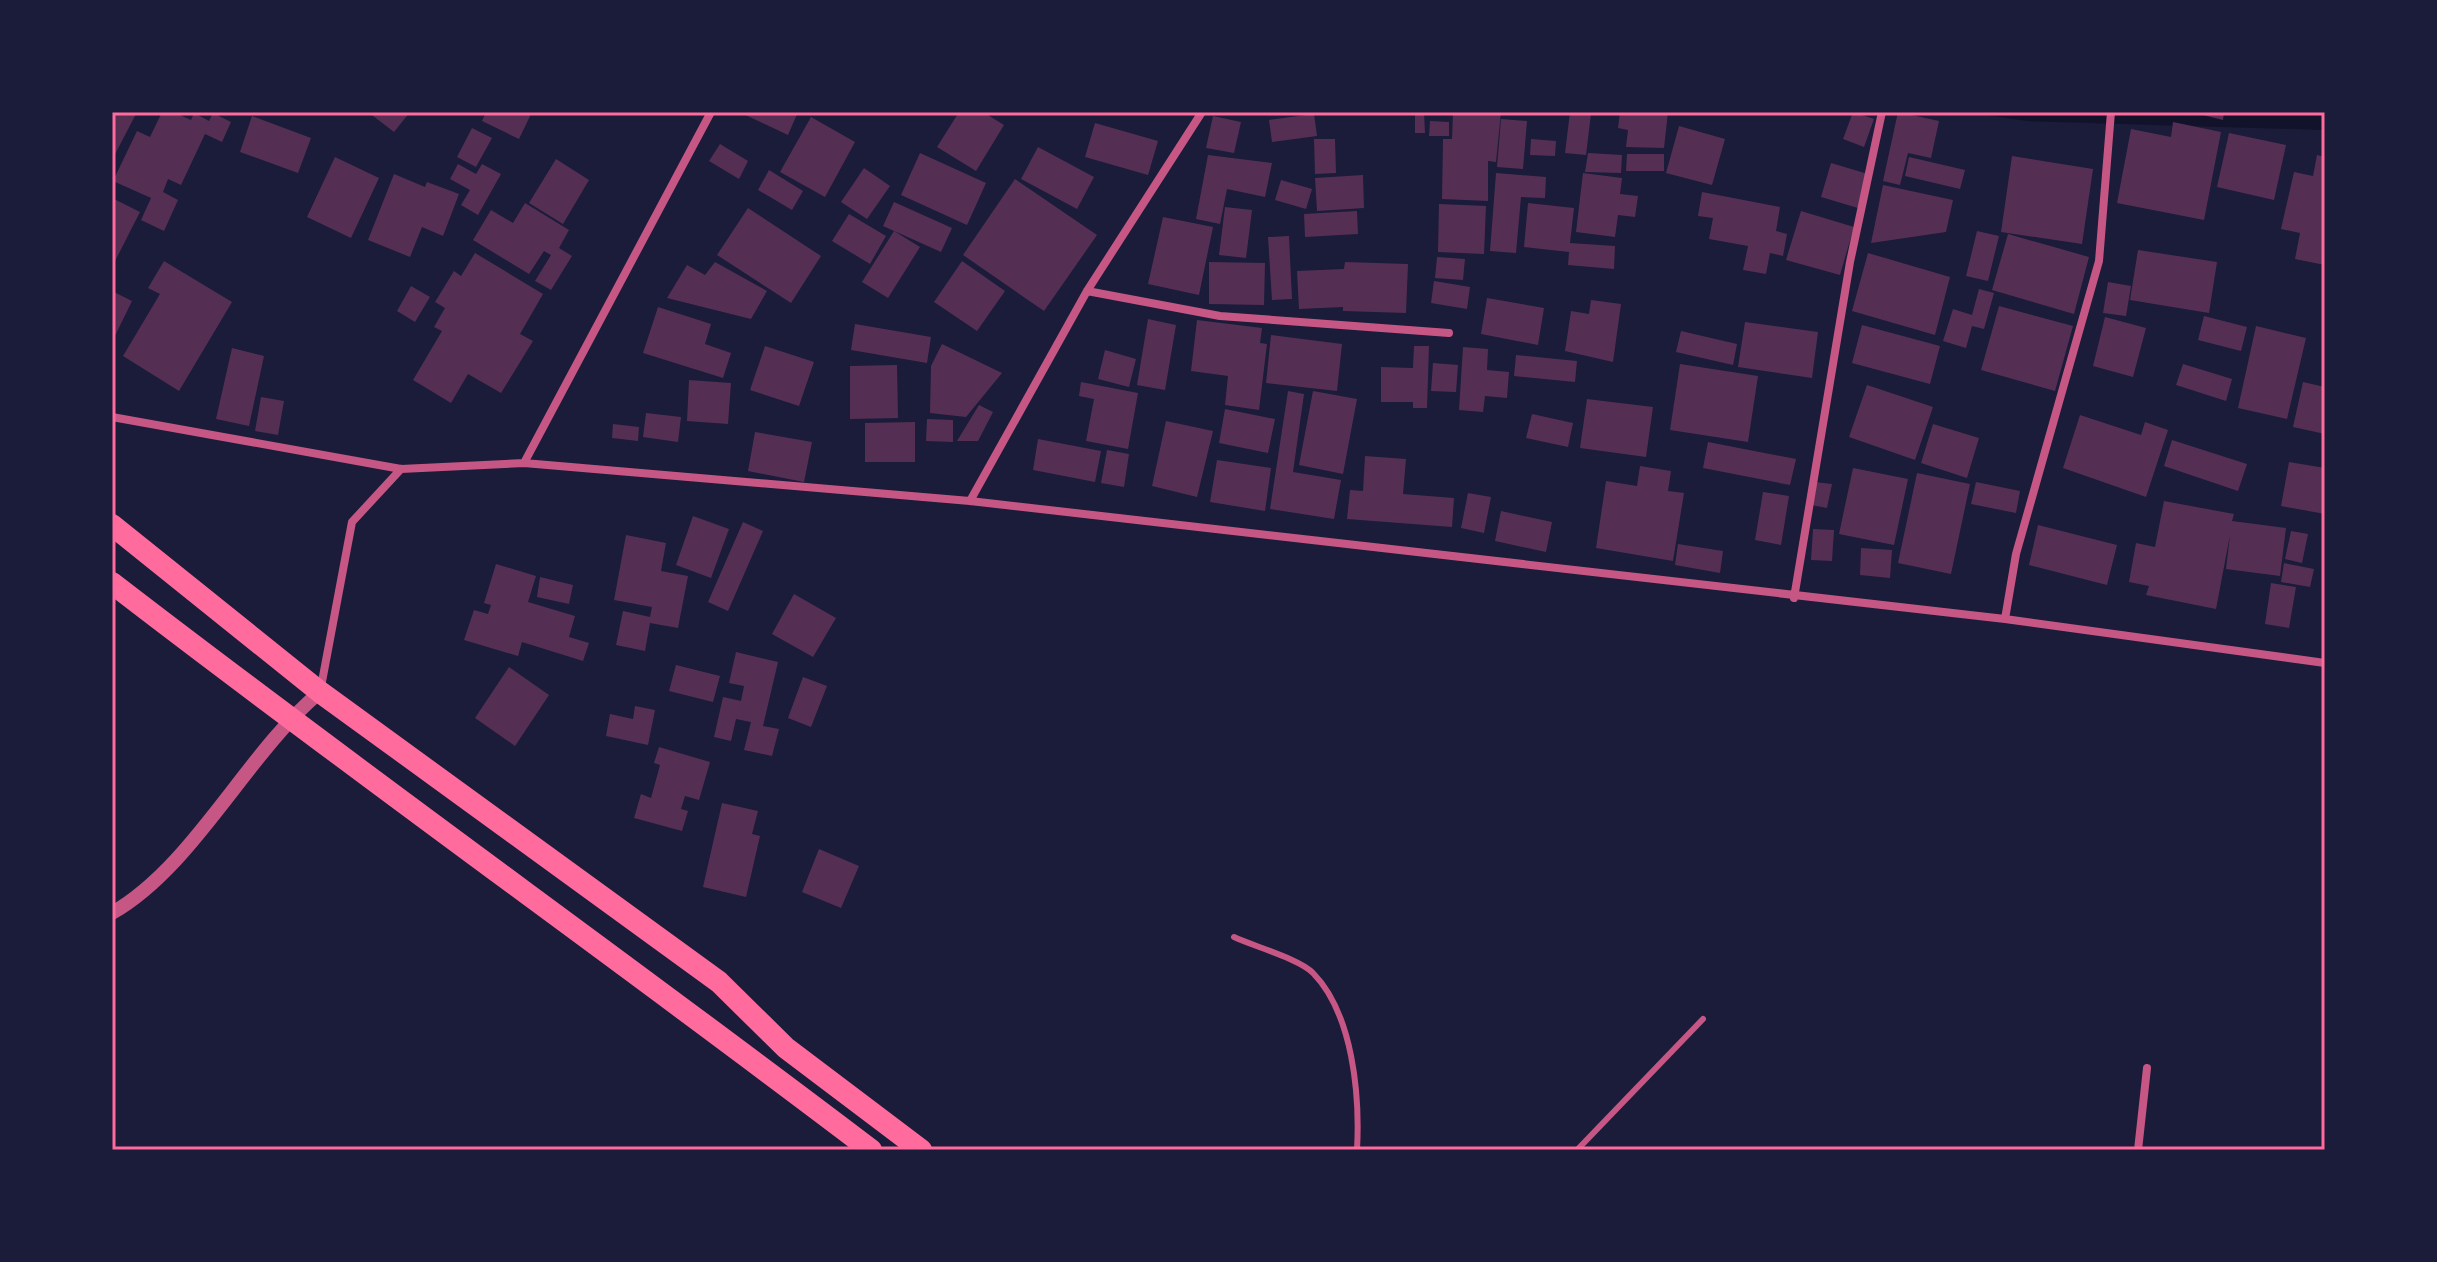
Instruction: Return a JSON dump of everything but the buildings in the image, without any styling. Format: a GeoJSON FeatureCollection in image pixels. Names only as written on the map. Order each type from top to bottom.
{"type":"FeatureCollection","features":[{"type":"Feature","properties":{"kind":"highway"},"geometry":{"type":"LineString","coordinates":[[112,525],[320,692],[719,982],[786,1048],[921,1150]]}},
{"type":"Feature","properties":{"kind":"highway"},"geometry":{"type":"LineString","coordinates":[[112,583],[288,719],[668,996],[871,1150]]}},
{"type":"Feature","properties":{"kind":"street"},"geometry":{"type":"LineString","coordinates":[[524,463],[711,112]]}},
{"type":"Feature","properties":{"kind":"street"},"geometry":{"type":"LineString","coordinates":[[970,501],[1087,291],[1202,112]]}},
{"type":"Feature","properties":{"kind":"street"},"geometry":{"type":"LineString","coordinates":[[1794,598],[1850,262],[1882,112]]}},
{"type":"Feature","properties":{"kind":"street"},"geometry":{"type":"LineString","coordinates":[[2005,619],[2016,554],[2099,261],[2111,112]]}},
{"type":"Feature","properties":{"kind":"street"},"geometry":{"type":"LineString","coordinates":[[1087,291],[1220,316],[1449,333]]}},
{"type":"Feature","properties":{"kind":"street"},"geometry":{"type":"LineString","coordinates":[[112,417],[401,469],[524,463],[970,501],[1794,598],[2005,619],[2325,663]]}},
{"type":"Feature","properties":{"kind":"street"},"geometry":{"type":"LineString","coordinates":[[112,913],[172,863],[288,719],[320,692],[352,522],[401,469]]}},
{"type":"Feature","properties":{"kind":"street"},"geometry":{"type":"LineString","coordinates":[[2138,1150],[2147,1068]]}},
{"type":"Feature","properties":{"kind":"lane"},"geometry":{"type":"LineString","coordinates":[[1234,937],[1311,971],[1328,994],[1346,1029],[1358,1127],[1357,1150]]}},
{"type":"Feature","properties":{"kind":"lane"},"geometry":{"type":"LineString","coordinates":[[1577,1150],[1703,1019]]}},
{"type":"Feature","properties":{"kind":"shaded area"},"geometry":{"type":"Polygon","coordinates":[[[1967,112],[2325,112],[2325,130],[2027,121],[1967,112]]]}}]}
